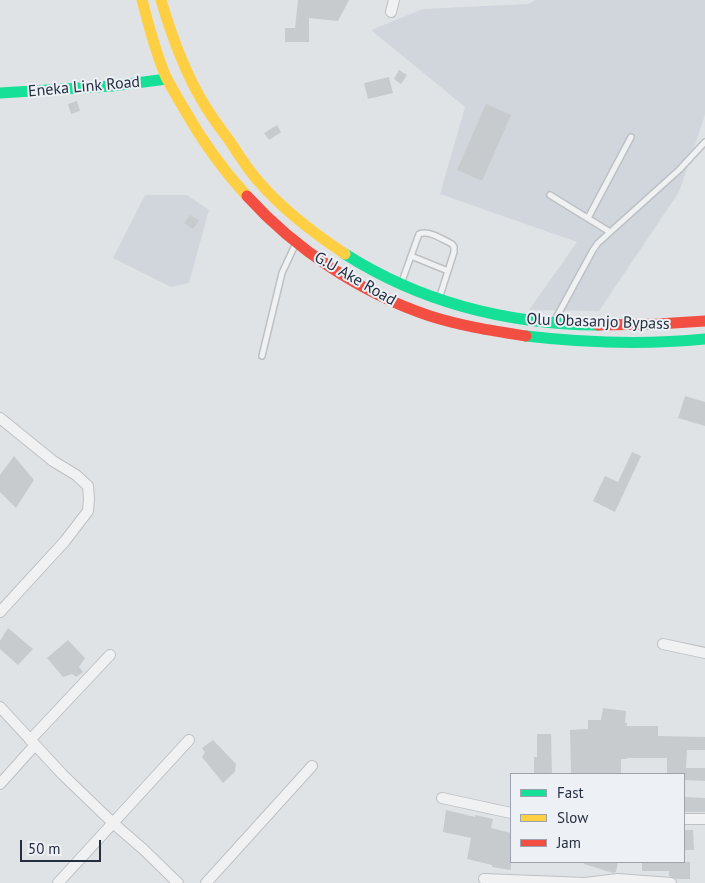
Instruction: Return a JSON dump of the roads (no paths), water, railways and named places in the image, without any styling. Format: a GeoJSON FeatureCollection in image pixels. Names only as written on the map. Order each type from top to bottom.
{"type":"FeatureCollection","features":[{"type":"Feature","properties":{"kind":"main road","name":"G.U Ake Road"},"geometry":{"type":"LineString","coordinates":[[142,0],[151,35],[167,79],[189,120],[210,152],[254,205],[296,243],[341,274],[380,296],[417,312],[464,326],[500,333],[595,342],[684,341],[705,338]]}},
{"type":"Feature","properties":{"kind":"main road","name":"Olu Obasanjo Bypass"},"geometry":{"type":"LineString","coordinates":[[161,0],[179,52],[200,98],[243,160],[265,188],[311,229],[370,270],[439,299],[516,319],[589,325],[683,324],[705,321]]}},
{"type":"Feature","properties":{"kind":"main road","name":"Eneka Link Road"},"geometry":{"type":"LineString","coordinates":[[0,93],[112,86],[167,79]]}},
{"type":"Feature","properties":{"kind":"street"},"geometry":{"type":"LineString","coordinates":[[391,12],[394,0]]}},
{"type":"Feature","properties":{"kind":"street"},"geometry":{"type":"LineString","coordinates":[[0,418],[53,461],[76,475],[88,486],[89,499],[88,511],[65,541],[0,612]]}},
{"type":"Feature","properties":{"kind":"street"},"geometry":{"type":"LineString","coordinates":[[663,644],[705,654]]}},
{"type":"Feature","properties":{"kind":"street"},"geometry":{"type":"LineString","coordinates":[[0,784],[33,742],[110,655]]}},
{"type":"Feature","properties":{"kind":"street"},"geometry":{"type":"LineString","coordinates":[[0,707],[63,775],[178,883]]}},
{"type":"Feature","properties":{"kind":"street"},"geometry":{"type":"LineString","coordinates":[[58,883],[189,740]]}},
{"type":"Feature","properties":{"kind":"street"},"geometry":{"type":"LineString","coordinates":[[206,883],[312,766]]}},
{"type":"Feature","properties":{"kind":"street"},"geometry":{"type":"LineString","coordinates":[[442,798],[510,813]]}},
{"type":"Feature","properties":{"kind":"street"},"geometry":{"type":"LineString","coordinates":[[685,819],[705,819]]}},
{"type":"Feature","properties":{"kind":"street"},"geometry":{"type":"LineString","coordinates":[[484,879],[585,883],[618,879],[671,883]]}},
{"type":"Feature","properties":{"kind":"lane"},"geometry":{"type":"LineString","coordinates":[[588,218],[631,138]]}},
{"type":"Feature","properties":{"kind":"lane"},"geometry":{"type":"LineString","coordinates":[[553,323],[598,243],[679,170],[705,142]]}},
{"type":"Feature","properties":{"kind":"lane"},"geometry":{"type":"LineString","coordinates":[[550,194],[610,232]]}},
{"type":"Feature","properties":{"kind":"lane"},"geometry":{"type":"LineString","coordinates":[[401,284],[419,234],[422,232],[427,233],[452,244],[454,247],[439,299]]}},
{"type":"Feature","properties":{"kind":"lane"},"geometry":{"type":"LineString","coordinates":[[262,356],[282,273],[296,243]]}},
{"type":"Feature","properties":{"kind":"lane"},"geometry":{"type":"LineString","coordinates":[[411,256],[448,271]]}}]}
